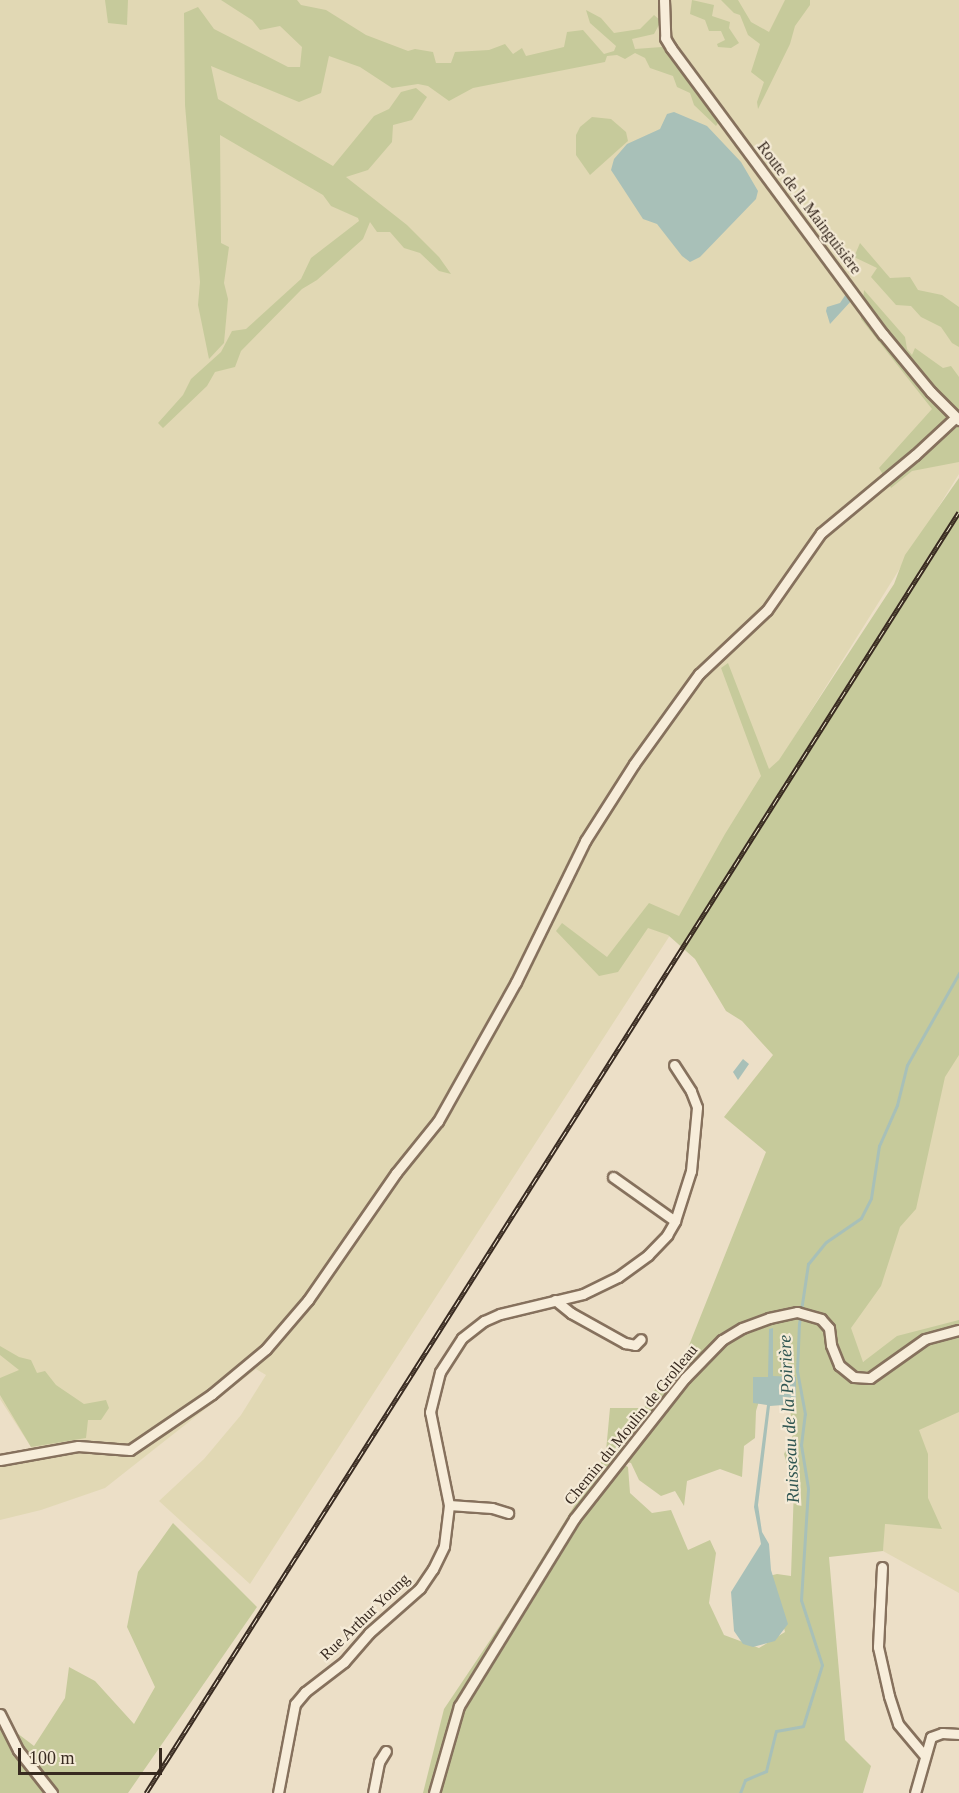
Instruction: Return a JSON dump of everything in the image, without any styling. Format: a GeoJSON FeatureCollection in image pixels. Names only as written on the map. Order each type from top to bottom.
{"type":"FeatureCollection","features":[{"type":"Feature","properties":{"kind":"street","name":"Route de la Mainguisière"},"geometry":{"type":"LineString","coordinates":[[664,0],[665,38],[670,48],[883,334],[957,419]]}},
{"type":"Feature","properties":{"kind":"street"},"geometry":{"type":"LineString","coordinates":[[0,1460],[78,1446],[130,1449],[212,1394],[266,1349],[308,1300],[396,1173],[438,1121],[516,982],[585,841],[634,764],[699,674],[767,610],[821,533],[957,419]]}},
{"type":"Feature","properties":{"kind":"street","name":"Rue Arthur Young"},"geometry":{"type":"LineString","coordinates":[[278,1793],[295,1704],[305,1692],[344,1662],[369,1633],[420,1588],[434,1569],[444,1546],[449,1504],[430,1412],[440,1372],[462,1338],[484,1321],[501,1314],[583,1294],[618,1277],[648,1255],[667,1235],[675,1221],[691,1171],[697,1107],[691,1091],[674,1065]]}},
{"type":"Feature","properties":{"kind":"street"},"geometry":{"type":"LineString","coordinates":[[613,1178],[675,1221]]}},
{"type":"Feature","properties":{"kind":"street"},"geometry":{"type":"LineString","coordinates":[[555,1300],[571,1313],[625,1343],[635,1345],[641,1339]]}},
{"type":"Feature","properties":{"kind":"street","name":"Chemin du Moulin de Grolleau"},"geometry":{"type":"LineString","coordinates":[[434,1793],[459,1706],[574,1519],[705,1356],[722,1340],[742,1328],[769,1318],[802,1314],[821,1319],[829,1328],[831,1345],[839,1365],[854,1377],[870,1378],[925,1339],[959,1330]]}},
{"type":"Feature","properties":{"kind":"street"},"geometry":{"type":"LineString","coordinates":[[449,1504],[492,1508],[508,1513]]}},
{"type":"Feature","properties":{"kind":"street"},"geometry":{"type":"LineString","coordinates":[[882,1567],[878,1647],[898,1724],[924,1755]]}},
{"type":"Feature","properties":{"kind":"street"},"geometry":{"type":"LineString","coordinates":[[0,1714],[18,1750],[52,1793]]}},
{"type":"Feature","properties":{"kind":"street"},"geometry":{"type":"LineString","coordinates":[[915,1793],[931,1737],[942,1733],[959,1734]]}},
{"type":"Feature","properties":{"kind":"street"},"geometry":{"type":"LineString","coordinates":[[373,1793],[379,1762],[386,1751]]}},
{"type":"Feature","properties":{"kind":"shaded area"},"geometry":{"type":"Polygon","coordinates":[[[0,0],[959,0],[959,474],[676,926],[250,1584],[159,1501],[204,1459],[241,1415],[266,1375],[256,1369],[105,1488],[41,1510],[0,1520],[0,1466],[34,1458],[31,1447],[0,1399],[0,0]]]}},
{"type":"Feature","properties":{"kind":"shaded area"},"geometry":{"type":"Polygon","coordinates":[[[959,1045],[959,1322],[862,1362],[842,1334],[935,1085],[959,1045]]]}},
{"type":"Feature","properties":{"kind":"shaded area"},"geometry":{"type":"Polygon","coordinates":[[[959,1404],[959,1593],[883,1551],[884,1524],[927,1527],[909,1428],[959,1404]]]}},
{"type":"Feature","properties":{"kind":"green space"},"geometry":{"type":"Polygon","coordinates":[[[105,0],[128,0],[127,25],[108,23],[105,0]]]}},
{"type":"Feature","properties":{"kind":"green space"},"geometry":{"type":"Polygon","coordinates":[[[221,0],[297,0],[301,5],[326,10],[366,35],[408,51],[415,49],[433,52],[436,63],[451,63],[455,52],[489,50],[505,44],[513,54],[522,48],[526,56],[564,47],[567,32],[583,30],[604,54],[614,51],[616,46],[590,23],[586,10],[601,18],[614,33],[640,29],[654,15],[661,21],[654,34],[632,39],[635,49],[662,47],[720,120],[716,126],[694,105],[690,93],[677,87],[673,76],[650,68],[645,58],[635,53],[625,59],[617,55],[607,56],[605,62],[473,88],[449,101],[428,86],[418,84],[392,88],[360,67],[329,56],[321,93],[299,102],[211,66],[218,99],[333,166],[374,116],[389,109],[401,92],[416,88],[427,97],[412,120],[393,125],[392,142],[368,170],[346,177],[407,225],[439,257],[451,274],[439,271],[420,253],[404,248],[390,232],[377,232],[370,222],[363,239],[317,280],[302,289],[241,351],[235,367],[215,372],[207,386],[163,428],[158,423],[183,395],[191,379],[221,352],[232,331],[246,329],[301,279],[311,258],[359,221],[358,218],[331,206],[323,195],[220,135],[221,243],[229,247],[224,283],[228,299],[224,343],[209,359],[198,305],[200,282],[185,105],[184,13],[198,7],[214,29],[288,67],[300,67],[302,47],[280,26],[260,30],[252,20],[221,0]]]}},
{"type":"Feature","properties":{"kind":"green space"},"geometry":{"type":"Polygon","coordinates":[[[692,0],[714,5],[712,16],[730,22],[729,28],[739,43],[731,48],[718,47],[717,44],[725,40],[721,31],[709,31],[705,20],[690,14],[692,0]]]}},
{"type":"Feature","properties":{"kind":"green space"},"geometry":{"type":"Polygon","coordinates":[[[721,0],[738,0],[751,22],[769,32],[785,0],[810,0],[810,5],[795,26],[790,44],[758,109],[757,102],[764,82],[751,72],[760,44],[748,35],[740,15],[734,13],[721,0]]]}},
{"type":"Feature","properties":{"kind":"green space"},"geometry":{"type":"Polygon","coordinates":[[[592,117],[611,119],[626,132],[628,141],[590,175],[576,155],[576,135],[580,127],[592,117]]]}},
{"type":"Feature","properties":{"kind":"green space"},"geometry":{"type":"Polygon","coordinates":[[[860,243],[890,278],[910,277],[918,290],[942,295],[959,307],[959,347],[952,343],[941,327],[921,317],[911,306],[896,305],[871,277],[877,268],[854,257],[860,243]]]}},
{"type":"Feature","properties":{"kind":"green space"},"geometry":{"type":"Polygon","coordinates":[[[864,290],[905,337],[907,349],[912,355],[915,348],[943,368],[951,366],[959,377],[959,462],[912,471],[891,488],[879,468],[932,409],[861,319],[864,290]]]}},
{"type":"Feature","properties":{"kind":"green space"},"geometry":{"type":"Polygon","coordinates":[[[959,478],[959,1055],[945,1077],[916,1209],[900,1227],[881,1286],[851,1328],[863,1362],[897,1336],[959,1320],[959,1412],[919,1430],[928,1454],[928,1498],[942,1529],[885,1524],[883,1551],[829,1557],[845,1740],[871,1766],[863,1793],[423,1793],[444,1709],[509,1612],[606,1454],[628,1467],[630,1493],[652,1513],[671,1510],[688,1550],[710,1540],[716,1553],[709,1603],[724,1635],[759,1648],[785,1632],[775,1593],[765,1577],[777,1574],[791,1576],[794,1487],[784,1454],[793,1435],[790,1408],[775,1385],[764,1385],[756,1411],[755,1438],[744,1446],[742,1477],[720,1469],[687,1481],[684,1506],[675,1491],[661,1496],[639,1480],[631,1463],[619,1460],[606,1451],[610,1408],[644,1408],[662,1378],[674,1383],[766,1152],[724,1117],[773,1055],[742,1021],[726,1011],[695,959],[668,935],[648,928],[618,972],[599,976],[556,931],[562,923],[607,957],[649,903],[679,916],[761,776],[721,668],[728,663],[769,769],[779,760],[894,584],[905,555],[959,478]]]}},
{"type":"Feature","properties":{"kind":"green space"},"geometry":{"type":"Polygon","coordinates":[[[0,1346],[19,1357],[31,1360],[37,1373],[45,1371],[56,1385],[84,1404],[106,1400],[109,1408],[101,1420],[88,1420],[86,1438],[31,1447],[0,1395],[0,1378],[19,1370],[0,1355],[0,1346]]]}},
{"type":"Feature","properties":{"kind":"green space"},"geometry":{"type":"Polygon","coordinates":[[[173,1523],[257,1607],[128,1793],[0,1793],[0,1720],[34,1746],[65,1698],[69,1667],[95,1681],[134,1724],[155,1687],[127,1627],[138,1572],[173,1523]]]}},
{"type":"Feature","properties":{"kind":"water"},"geometry":{"type":"Polygon","coordinates":[[[674,112],[707,126],[741,162],[758,191],[756,199],[700,257],[690,262],[682,256],[657,224],[643,219],[611,170],[614,159],[627,144],[660,129],[667,114],[674,112]]]}},
{"type":"Feature","properties":{"kind":"water"},"geometry":{"type":"Polygon","coordinates":[[[850,288],[852,300],[830,324],[827,307],[840,303],[850,288]]]}},
{"type":"Feature","properties":{"kind":"water"},"geometry":{"type":"Polygon","coordinates":[[[743,1059],[749,1064],[738,1080],[733,1072],[743,1059]]]}},
{"type":"Feature","properties":{"kind":"water"},"geometry":{"type":"Polygon","coordinates":[[[773,1328],[773,1376],[796,1377],[796,1404],[770,1406],[758,1505],[762,1532],[769,1544],[771,1570],[788,1624],[775,1641],[753,1647],[743,1644],[734,1631],[731,1592],[761,1544],[754,1507],[767,1405],[753,1403],[753,1377],[768,1377],[769,1329],[773,1328]]]}},
{"type":"Feature","properties":{"kind":"waterway","name":"Ruisseau de la Poirière"},"geometry":{"type":"LineString","coordinates":[[740,1793],[745,1780],[766,1771],[776,1731],[803,1726],[822,1665],[801,1600],[808,1488],[801,1445],[805,1414],[797,1371],[799,1324],[808,1264],[826,1242],[861,1218],[871,1198],[879,1146],[897,1105],[907,1065],[959,973]]}},
{"type":"Feature","properties":{"kind":"railway"},"geometry":{"type":"LineString","coordinates":[[146,1793],[959,512]]}}]}
